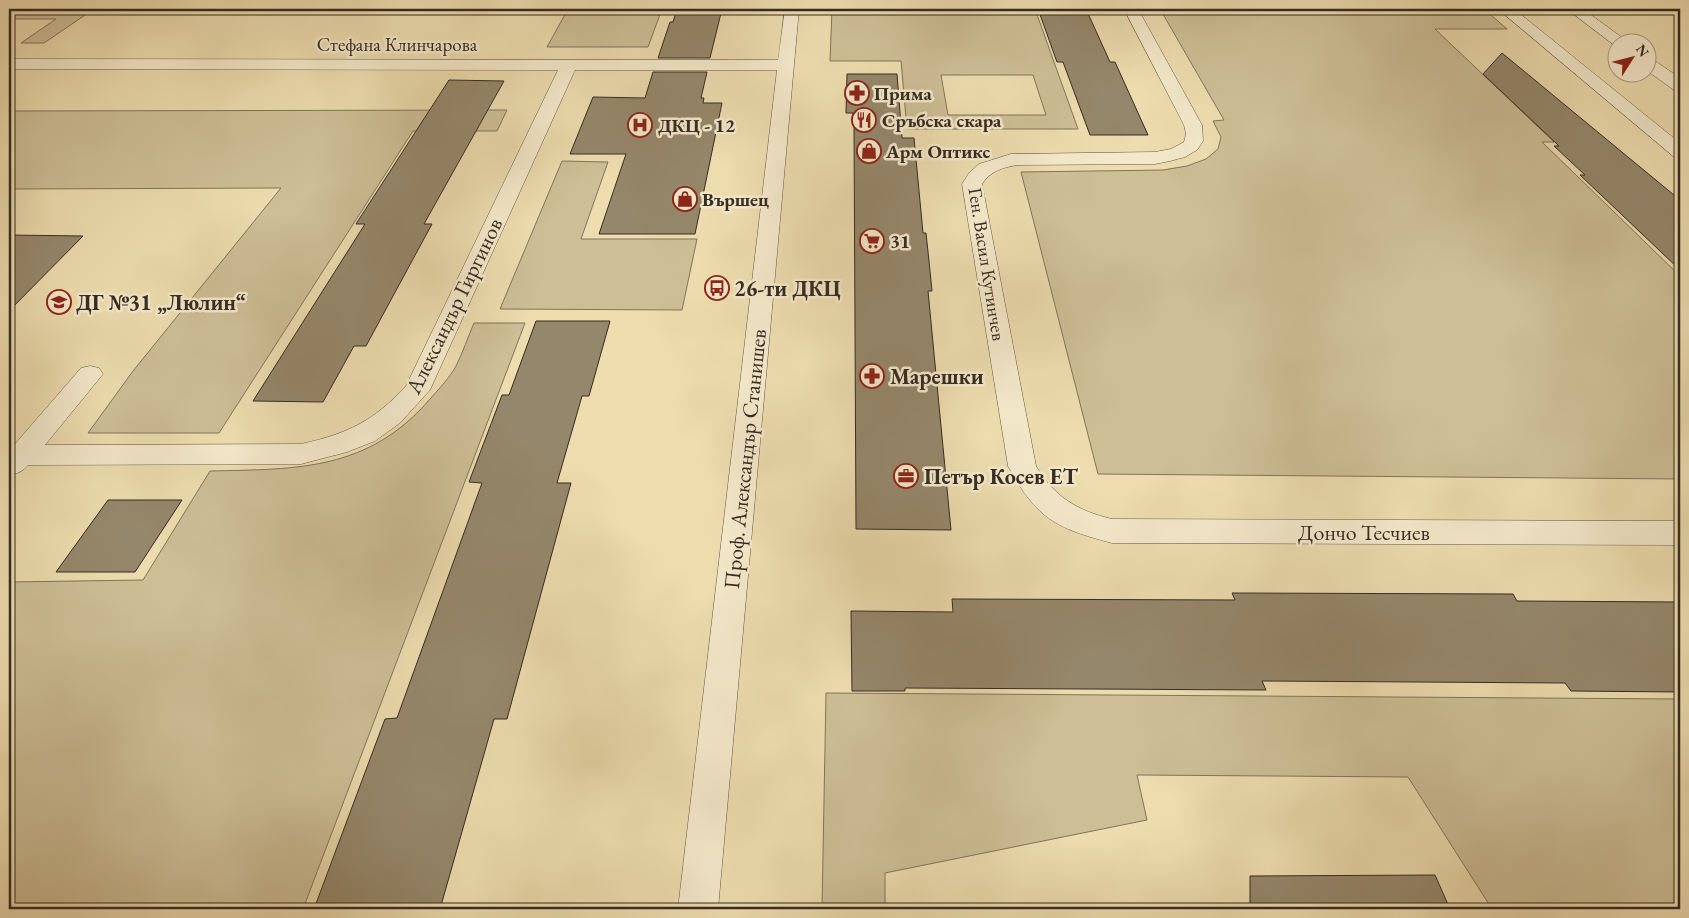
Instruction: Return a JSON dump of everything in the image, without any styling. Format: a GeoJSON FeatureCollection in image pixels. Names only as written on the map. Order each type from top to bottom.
{"type":"FeatureCollection","features":[{"type":"Feature","properties":{"kind":"street","name":"Проф. Александър Станишев"},"geometry":{"type":"LineString","coordinates":[[698,909],[792,9]]}},
{"type":"Feature","properties":{"kind":"street","name":"Ген. Васил Кутинчев"},"geometry":{"type":"LineString","coordinates":[[1053,508],[1033,488],[1022,466],[972,184],[976,174],[986,167],[1001,162],[1018,160],[1155,158],[1179,153],[1194,143],[1197,134],[1193,125],[1131,9]]}},
{"type":"Feature","properties":{"kind":"street"},"geometry":{"type":"LineString","coordinates":[[1505,9],[1680,152]]}},
{"type":"Feature","properties":{"kind":"street"},"geometry":{"type":"LineString","coordinates":[[1574,9],[1606,32]]}},
{"type":"Feature","properties":{"kind":"street","name":"Стефана Клинчарова"},"geometry":{"type":"LineString","coordinates":[[9,64],[786,65]]}},
{"type":"Feature","properties":{"kind":"street","name":"Александър Гиргинов"},"geometry":{"type":"LineString","coordinates":[[15,462],[301,454],[338,446],[371,432],[398,412],[418,390],[569,64]]}},
{"type":"Feature","properties":{"kind":"street"},"geometry":{"type":"LineString","coordinates":[[1656,69],[1680,86]]}},
{"type":"Feature","properties":{"kind":"street","name":"Александър Гиргинов"},"geometry":{"type":"LineString","coordinates":[[15,462],[90,374]]}},
{"type":"Feature","properties":{"kind":"street","name":"Дончо Тесчиев"},"geometry":{"type":"LineString","coordinates":[[1053,508],[1080,523],[1112,531],[1680,533]]}},
{"type":"Feature","properties":{"kind":"shaded area"},"geometry":{"type":"Polygon","coordinates":[[[9,9],[94,9],[44,43],[21,43],[56,19],[9,19],[11,17],[9,17],[9,9]]]}},
{"type":"Feature","properties":{"kind":"shaded area"},"geometry":{"type":"Polygon","coordinates":[[[568,9],[662,9],[648,47],[547,47],[568,9]]]}},
{"type":"Feature","properties":{"kind":"shaded area"},"geometry":{"type":"Polygon","coordinates":[[[832,9],[1035,9],[1078,129],[907,129],[901,61],[830,61],[832,9]],[[941,75],[948,115],[1046,115],[1033,75],[941,75]]]}},
{"type":"Feature","properties":{"kind":"shaded area"},"geometry":{"type":"Polygon","coordinates":[[[1160,9],[1484,9],[1507,29],[1435,29],[1554,142],[1542,142],[1680,276],[1680,479],[1098,474],[1021,172],[1163,170],[1187,166],[1206,159],[1218,149],[1221,137],[1213,121],[1224,120],[1160,9]]]}},
{"type":"Feature","properties":{"kind":"shaded area"},"geometry":{"type":"Polygon","coordinates":[[[507,110],[497,131],[413,131],[219,433],[88,433],[133,371],[281,188],[9,189],[9,111],[507,110]]]}},
{"type":"Feature","properties":{"kind":"shaded area"},"geometry":{"type":"Polygon","coordinates":[[[562,161],[608,162],[581,239],[697,239],[682,310],[500,309],[562,161]]]}},
{"type":"Feature","properties":{"kind":"shaded area"},"geometry":{"type":"Polygon","coordinates":[[[474,323],[525,323],[303,909],[9,909],[9,582],[143,580],[210,471],[273,469],[330,461],[356,453],[382,440],[406,423],[448,379],[459,361],[474,323]]]}},
{"type":"Feature","properties":{"kind":"shaded area"},"geometry":{"type":"Polygon","coordinates":[[[826,693],[1680,699],[1680,909],[1492,909],[1408,777],[1137,775],[1147,820],[885,873],[885,909],[822,909],[826,693]]]}},
{"type":"Feature","properties":{"kind":"building"},"geometry":{"type":"Polygon","coordinates":[[[677,9],[722,9],[710,58],[658,58],[670,22],[673,22],[677,9]]]}},
{"type":"Feature","properties":{"kind":"building"},"geometry":{"type":"Polygon","coordinates":[[[1038,9],[1086,9],[1110,62],[1115,62],[1148,135],[1090,135],[1063,62],[1057,62],[1038,9]]]}},
{"type":"Feature","properties":{"kind":"building"},"geometry":{"type":"Polygon","coordinates":[[[1502,53],[1680,200],[1680,270],[1580,175],[1585,175],[1554,146],[1559,146],[1483,74],[1502,53]]]}},
{"type":"Feature","properties":{"kind":"building"},"geometry":{"type":"Polygon","coordinates":[[[653,72],[707,72],[701,98],[704,98],[703,103],[722,103],[695,234],[599,234],[626,154],[570,154],[593,97],[645,98],[653,72]]]}},
{"type":"Feature","properties":{"kind":"building"},"geometry":{"type":"Polygon","coordinates":[[[847,74],[897,74],[902,138],[914,138],[923,233],[926,233],[932,291],[928,291],[951,530],[856,529],[854,126],[853,113],[846,113],[847,74]]]}},
{"type":"Feature","properties":{"kind":"building"},"geometry":{"type":"Polygon","coordinates":[[[449,80],[504,81],[424,224],[432,224],[366,346],[354,346],[323,402],[253,401],[365,224],[356,224],[449,80]]]}},
{"type":"Feature","properties":{"kind":"building"},"geometry":{"type":"Polygon","coordinates":[[[9,235],[83,236],[9,311],[9,235]]]}},
{"type":"Feature","properties":{"kind":"building"},"geometry":{"type":"Polygon","coordinates":[[[536,321],[610,321],[589,396],[582,396],[557,483],[571,483],[507,719],[494,719],[440,909],[314,909],[385,719],[397,718],[482,483],[469,482],[502,395],[509,395],[536,321]]]}},
{"type":"Feature","properties":{"kind":"building"},"geometry":{"type":"Polygon","coordinates":[[[108,500],[182,500],[135,572],[56,572],[108,500]]]}},
{"type":"Feature","properties":{"kind":"building"},"geometry":{"type":"Polygon","coordinates":[[[1232,593],[1513,594],[1517,601],[1680,602],[1680,692],[1571,691],[1565,683],[1262,681],[1266,690],[905,688],[905,691],[852,691],[851,611],[953,612],[952,599],[1235,600],[1232,593]]]}},
{"type":"Feature","properties":{"kind":"building"},"geometry":{"type":"Polygon","coordinates":[[[1435,875],[1450,909],[1250,909],[1250,876],[1435,875]]]}},
{"type":"Feature","properties":{"kind":"place","name":"Прима"},"geometry":{"type":"Point","coordinates":[857,93]}},
{"type":"Feature","properties":{"kind":"place","name":"Сръбска скара"},"geometry":{"type":"Point","coordinates":[864,120]}},
{"type":"Feature","properties":{"kind":"place","name":"ДКЦ - 12"},"geometry":{"type":"Point","coordinates":[640,125]}},
{"type":"Feature","properties":{"kind":"place","name":"Арм Оптикс"},"geometry":{"type":"Point","coordinates":[869,151]}},
{"type":"Feature","properties":{"kind":"place","name":"Вършец"},"geometry":{"type":"Point","coordinates":[685,199]}},
{"type":"Feature","properties":{"kind":"place","name":"31"},"geometry":{"type":"Point","coordinates":[872,241]}},
{"type":"Feature","properties":{"kind":"place","name":"26-ти ДКЦ"},"geometry":{"type":"Point","coordinates":[717,288]}},
{"type":"Feature","properties":{"kind":"place","name":"ДГ №31 „Люлин“"},"geometry":{"type":"Point","coordinates":[59,302]}},
{"type":"Feature","properties":{"kind":"place","name":"Марешки"},"geometry":{"type":"Point","coordinates":[872,376]}},
{"type":"Feature","properties":{"kind":"place","name":"Петър Косев ЕТ"},"geometry":{"type":"Point","coordinates":[906,476]}}]}
